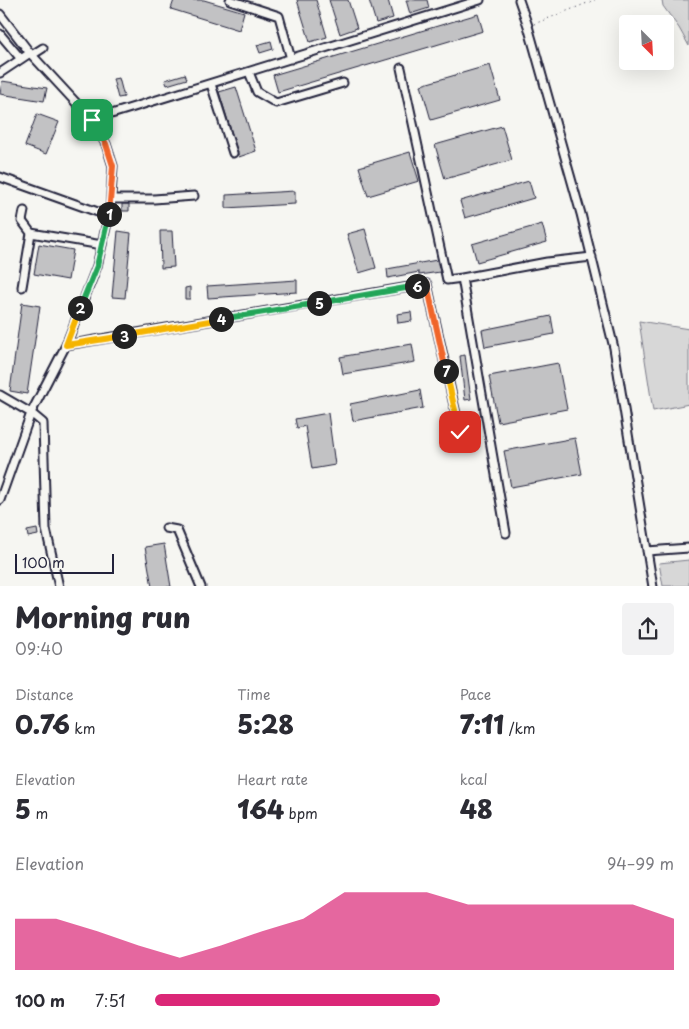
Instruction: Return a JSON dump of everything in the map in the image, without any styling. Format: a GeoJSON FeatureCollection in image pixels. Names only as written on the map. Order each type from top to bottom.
{"type":"FeatureCollection","features":[{"type":"Feature","properties":{"kind":"street"},"geometry":{"type":"LineString","coordinates":[[230,0],[279,16],[291,59]]}},
{"type":"Feature","properties":{"kind":"street"},"geometry":{"type":"LineString","coordinates":[[92,120],[480,0]]}},
{"type":"Feature","properties":{"kind":"street"},"geometry":{"type":"LineString","coordinates":[[519,0],[528,26],[592,257],[614,348],[653,586]]}},
{"type":"Feature","properties":{"kind":"street"},"geometry":{"type":"LineString","coordinates":[[0,14],[30,54],[92,120],[106,144],[113,166],[109,216],[97,266],[66,345],[31,413],[0,500]]}},
{"type":"Feature","properties":{"kind":"street"},"geometry":{"type":"LineString","coordinates":[[0,34],[21,59]]}},
{"type":"Feature","properties":{"kind":"street"},"geometry":{"type":"LineString","coordinates":[[0,73],[21,59],[43,48]]}},
{"type":"Feature","properties":{"kind":"street"},"geometry":{"type":"LineString","coordinates":[[401,68],[447,280],[547,262],[592,257]]}},
{"type":"Feature","properties":{"kind":"street"},"geometry":{"type":"LineString","coordinates":[[249,72],[257,92],[276,103],[343,83]]}},
{"type":"Feature","properties":{"kind":"street"},"geometry":{"type":"LineString","coordinates":[[211,84],[233,153]]}},
{"type":"Feature","properties":{"kind":"street"},"geometry":{"type":"LineString","coordinates":[[0,177],[109,216]]}},
{"type":"Feature","properties":{"kind":"street"},"geometry":{"type":"LineString","coordinates":[[111,199],[154,199],[194,196]]}},
{"type":"Feature","properties":{"kind":"street"},"geometry":{"type":"LineString","coordinates":[[24,211],[22,221],[31,234],[102,245]]}},
{"type":"Feature","properties":{"kind":"street"},"geometry":{"type":"LineString","coordinates":[[22,287],[31,234]]}},
{"type":"Feature","properties":{"kind":"street"},"geometry":{"type":"LineString","coordinates":[[462,278],[506,533]]}},
{"type":"Feature","properties":{"kind":"street"},"geometry":{"type":"LineString","coordinates":[[66,345],[427,284],[460,432]]}},
{"type":"Feature","properties":{"kind":"street"},"geometry":{"type":"LineString","coordinates":[[0,395],[44,423],[46,529],[59,586]]}},
{"type":"Feature","properties":{"kind":"street"},"geometry":{"type":"LineString","coordinates":[[166,528],[177,530],[201,586]]}},
{"type":"Feature","properties":{"kind":"street"},"geometry":{"type":"LineString","coordinates":[[647,551],[689,548]]}},
{"type":"Feature","properties":{"kind":"path"},"geometry":{"type":"LineString","coordinates":[[528,26],[595,0]]}},
{"type":"Feature","properties":{"kind":"shaded area"},"geometry":{"type":"Polygon","coordinates":[[[662,0],[689,0],[689,46],[674,21],[674,15],[670,15],[663,6],[662,0]]]}},
{"type":"Feature","properties":{"kind":"shaded area"},"geometry":{"type":"Polygon","coordinates":[[[639,321],[689,329],[689,404],[653,411],[639,321]]]}},
{"type":"Feature","properties":{"kind":"shaded area"},"geometry":{"type":"Polygon","coordinates":[[[689,560],[689,586],[663,586],[659,563],[689,560]]]}},
{"type":"Feature","properties":{"kind":"building"},"geometry":{"type":"Polygon","coordinates":[[[174,0],[204,0],[244,12],[239,30],[171,9],[174,0]]]}},
{"type":"Feature","properties":{"kind":"building"},"geometry":{"type":"Polygon","coordinates":[[[297,0],[316,0],[327,37],[310,42],[297,0]]]}},
{"type":"Feature","properties":{"kind":"building"},"geometry":{"type":"Polygon","coordinates":[[[329,0],[348,0],[357,28],[340,34],[329,0]]]}},
{"type":"Feature","properties":{"kind":"building"},"geometry":{"type":"Polygon","coordinates":[[[369,0],[388,0],[393,18],[376,23],[369,0]]]}},
{"type":"Feature","properties":{"kind":"building"},"geometry":{"type":"Polygon","coordinates":[[[406,0],[427,0],[429,8],[410,14],[406,0]]]}},
{"type":"Feature","properties":{"kind":"building"},"geometry":{"type":"Polygon","coordinates":[[[478,14],[483,31],[278,92],[273,75],[478,14]]]}},
{"type":"Feature","properties":{"kind":"building"},"geometry":{"type":"Polygon","coordinates":[[[271,41],[273,49],[260,53],[257,45],[271,41]]]}},
{"type":"Feature","properties":{"kind":"building"},"geometry":{"type":"Polygon","coordinates":[[[490,65],[500,100],[431,120],[421,85],[490,65]]]}},
{"type":"Feature","properties":{"kind":"building"},"geometry":{"type":"Polygon","coordinates":[[[185,74],[187,79],[167,85],[165,80],[185,74]]]}},
{"type":"Feature","properties":{"kind":"building"},"geometry":{"type":"Polygon","coordinates":[[[119,78],[124,97],[118,98],[113,79],[119,78]]]}},
{"type":"Feature","properties":{"kind":"building"},"geometry":{"type":"Polygon","coordinates":[[[2,81],[47,88],[44,101],[0,94],[2,81]]]}},
{"type":"Feature","properties":{"kind":"building"},"geometry":{"type":"Polygon","coordinates":[[[236,87],[256,151],[239,157],[219,92],[236,87]]]}},
{"type":"Feature","properties":{"kind":"building"},"geometry":{"type":"Polygon","coordinates":[[[37,114],[59,122],[46,154],[25,146],[37,114]]]}},
{"type":"Feature","properties":{"kind":"building"},"geometry":{"type":"Polygon","coordinates":[[[502,126],[512,160],[445,179],[435,145],[502,126]]]}},
{"type":"Feature","properties":{"kind":"building"},"geometry":{"type":"Polygon","coordinates":[[[410,152],[419,181],[368,196],[359,167],[410,152]]]}},
{"type":"Feature","properties":{"kind":"building"},"geometry":{"type":"Polygon","coordinates":[[[529,181],[534,198],[465,218],[460,201],[529,181]]]}},
{"type":"Feature","properties":{"kind":"building"},"geometry":{"type":"Polygon","coordinates":[[[295,191],[295,204],[226,208],[226,195],[295,191]]]}},
{"type":"Feature","properties":{"kind":"building"},"geometry":{"type":"Polygon","coordinates":[[[122,204],[129,204],[129,211],[122,211],[122,204]]]}},
{"type":"Feature","properties":{"kind":"building"},"geometry":{"type":"Polygon","coordinates":[[[542,224],[547,242],[477,262],[472,244],[542,224]]]}},
{"type":"Feature","properties":{"kind":"building"},"geometry":{"type":"Polygon","coordinates":[[[365,229],[376,268],[359,273],[347,234],[365,229]]]}},
{"type":"Feature","properties":{"kind":"building"},"geometry":{"type":"Polygon","coordinates":[[[118,231],[131,233],[125,298],[112,297],[118,231]]]}},
{"type":"Feature","properties":{"kind":"building"},"geometry":{"type":"Polygon","coordinates":[[[160,231],[172,231],[174,267],[161,268],[160,231]]]}},
{"type":"Feature","properties":{"kind":"building"},"geometry":{"type":"Polygon","coordinates":[[[39,244],[73,250],[68,280],[34,274],[39,244]]]}},
{"type":"Feature","properties":{"kind":"building"},"geometry":{"type":"Polygon","coordinates":[[[437,260],[440,272],[419,275],[419,272],[388,278],[387,269],[437,260]]]}},
{"type":"Feature","properties":{"kind":"building"},"geometry":{"type":"Polygon","coordinates":[[[297,280],[297,292],[208,298],[207,286],[297,280]]]}},
{"type":"Feature","properties":{"kind":"building"},"geometry":{"type":"Polygon","coordinates":[[[190,287],[190,299],[185,299],[185,288],[190,287]]]}},
{"type":"Feature","properties":{"kind":"building"},"geometry":{"type":"Polygon","coordinates":[[[22,303],[40,306],[27,394],[10,391],[22,303]]]}},
{"type":"Feature","properties":{"kind":"building"},"geometry":{"type":"Polygon","coordinates":[[[411,312],[412,321],[398,323],[397,314],[411,312]]]}},
{"type":"Feature","properties":{"kind":"building"},"geometry":{"type":"Polygon","coordinates":[[[551,316],[554,334],[485,347],[482,330],[551,316]]]}},
{"type":"Feature","properties":{"kind":"building"},"geometry":{"type":"Polygon","coordinates":[[[412,344],[415,362],[343,374],[340,357],[412,344]]]}},
{"type":"Feature","properties":{"kind":"building"},"geometry":{"type":"Polygon","coordinates":[[[465,355],[471,399],[465,400],[460,356],[465,355]]]}},
{"type":"Feature","properties":{"kind":"building"},"geometry":{"type":"Polygon","coordinates":[[[558,363],[567,409],[498,422],[489,376],[558,363]]]}},
{"type":"Feature","properties":{"kind":"building"},"geometry":{"type":"Polygon","coordinates":[[[420,390],[423,408],[353,421],[350,404],[420,390]]]}},
{"type":"Feature","properties":{"kind":"building"},"geometry":{"type":"Polygon","coordinates":[[[328,413],[335,465],[312,469],[305,426],[297,428],[295,419],[328,413]]]}},
{"type":"Feature","properties":{"kind":"building"},"geometry":{"type":"Polygon","coordinates":[[[575,438],[582,474],[511,487],[504,451],[575,438]]]}},
{"type":"Feature","properties":{"kind":"building"},"geometry":{"type":"Polygon","coordinates":[[[37,529],[38,535],[28,537],[27,531],[37,529]]]}},
{"type":"Feature","properties":{"kind":"building"},"geometry":{"type":"Polygon","coordinates":[[[164,544],[171,586],[152,586],[145,547],[164,544]]]}},
{"type":"Feature","properties":{"kind":"route"},"geometry":{"type":"LineString","coordinates":[[92,120],[106,144],[113,166],[110,210],[97,266],[66,345],[427,284],[460,432]]}}]}
